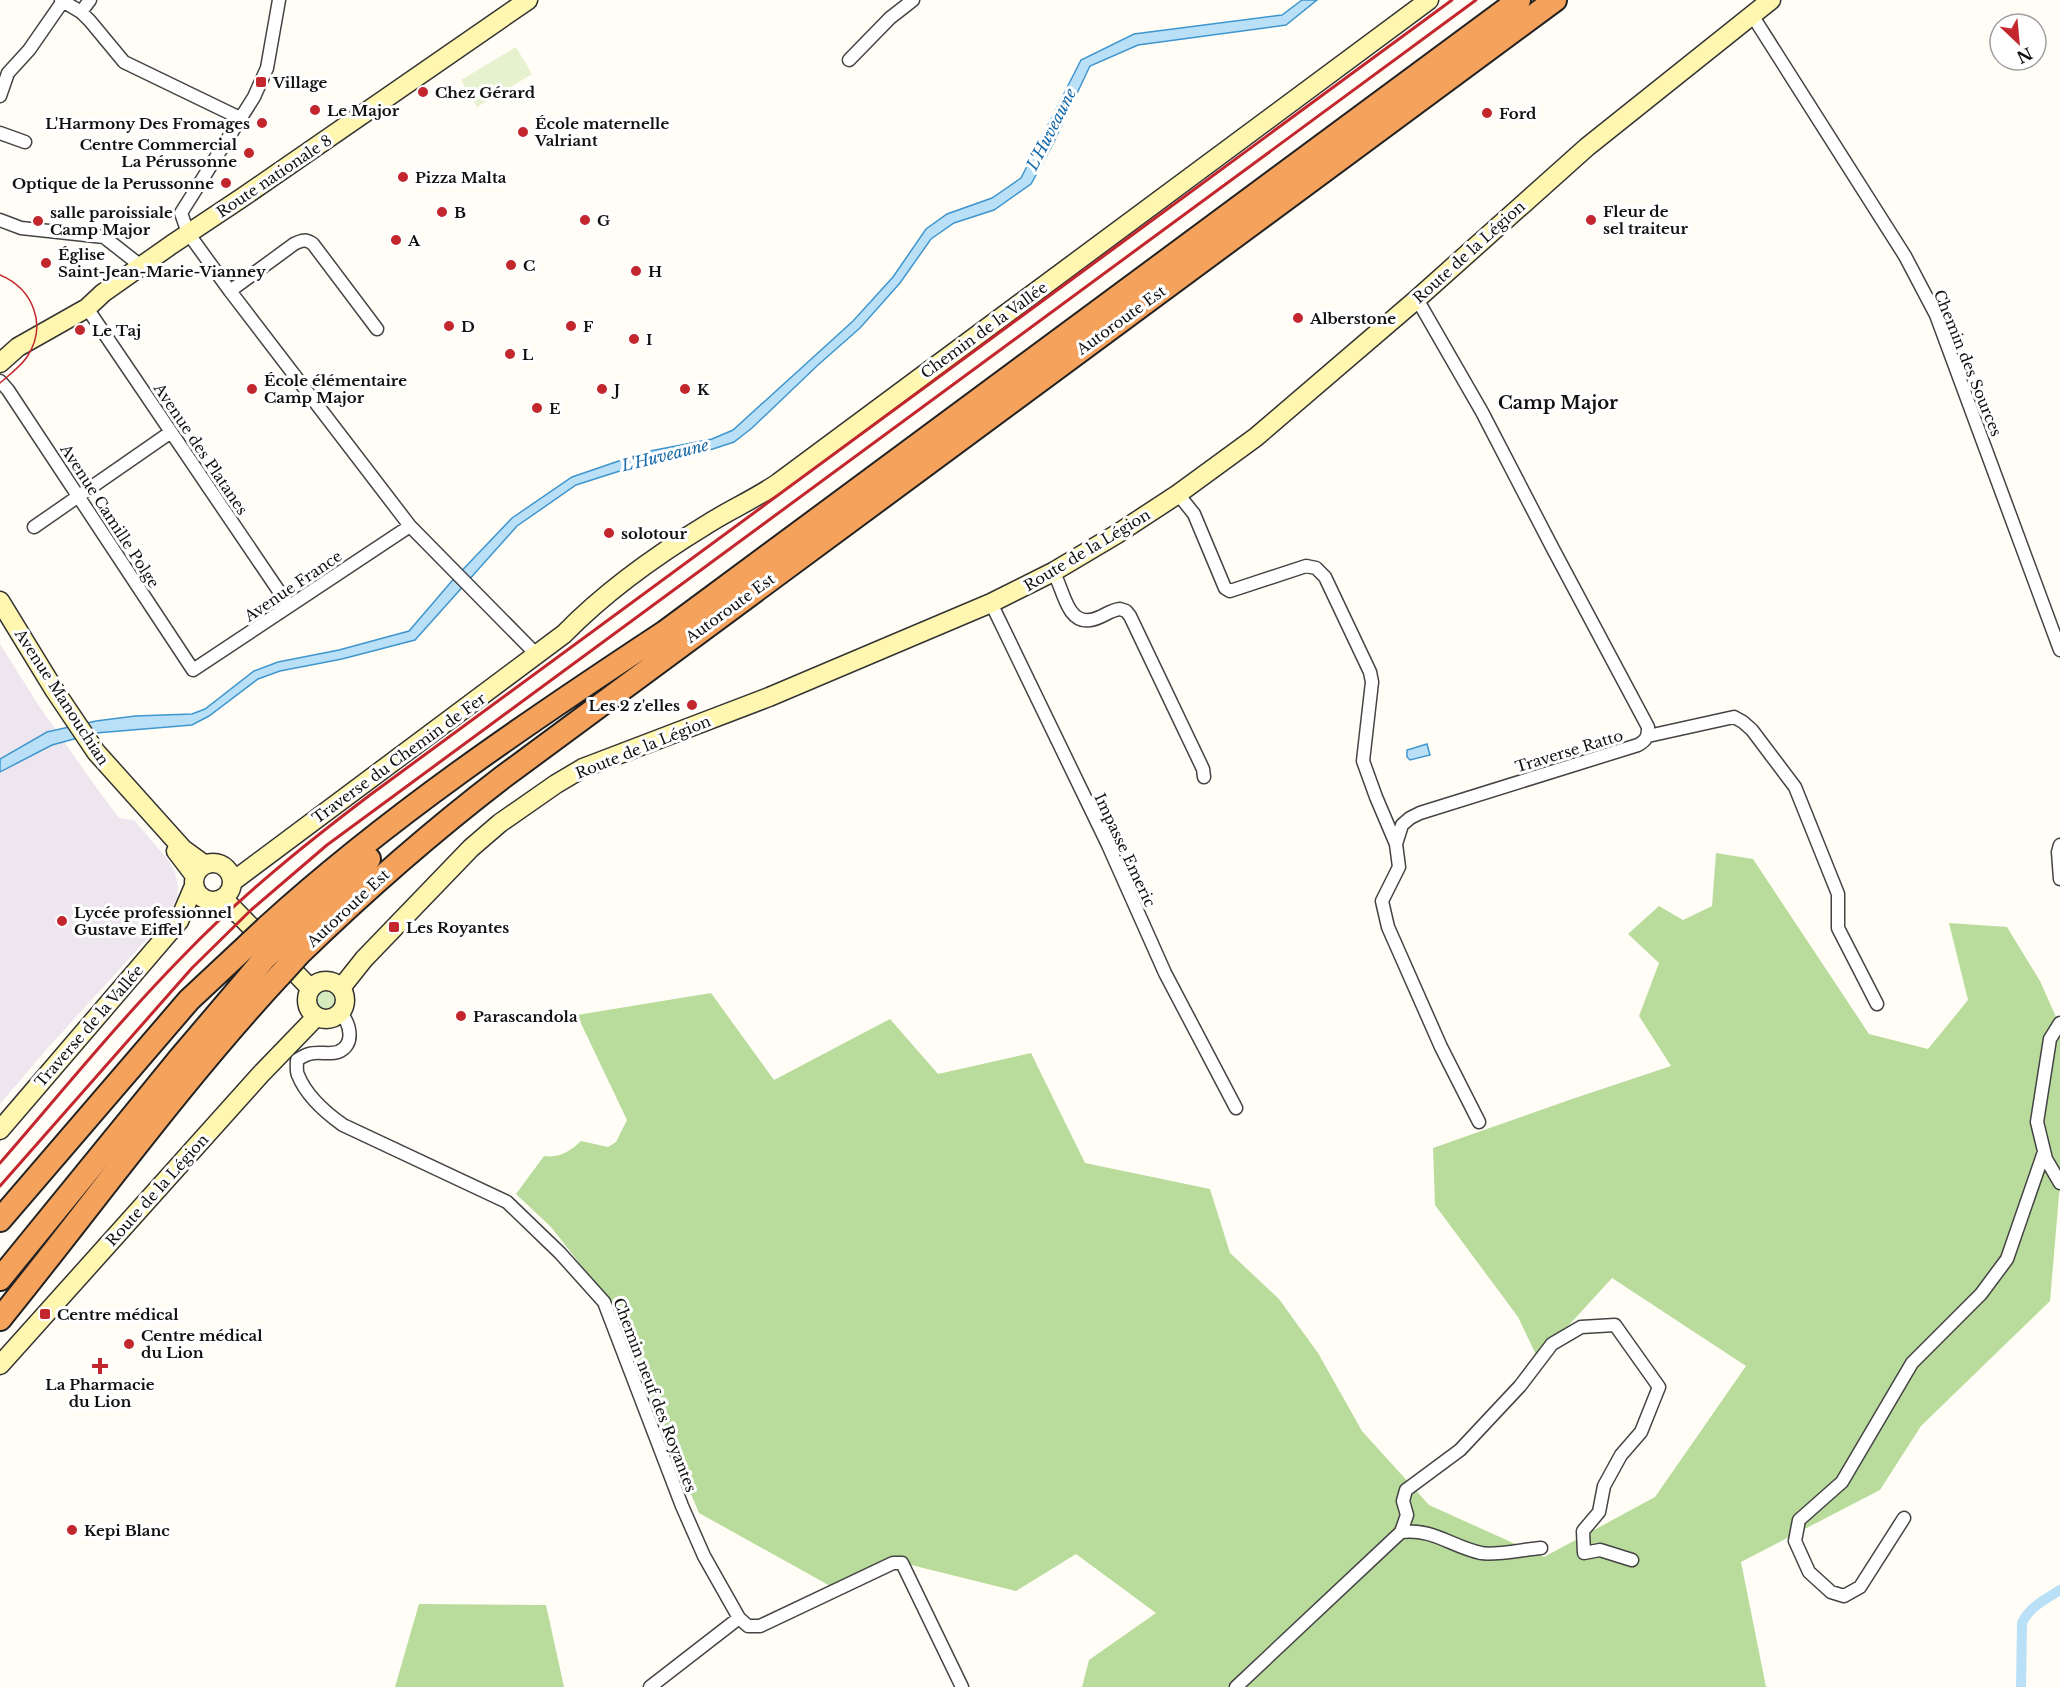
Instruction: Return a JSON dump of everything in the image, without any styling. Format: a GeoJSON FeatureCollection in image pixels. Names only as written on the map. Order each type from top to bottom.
{"type":"FeatureCollection","features":[{"type":"Feature","properties":{"kind":"highway","name":"Autoroute Est"},"geometry":{"type":"LineString","coordinates":[[0,1319],[227,1032],[265,959],[282,941],[312,887],[410,810],[530,722],[665,632],[1519,0]]}},
{"type":"Feature","properties":{"kind":"highway","name":"Autoroute Est"},"geometry":{"type":"LineString","coordinates":[[0,1220],[189,1000],[265,959],[282,941],[361,894],[503,777],[1555,0]]}},
{"type":"Feature","properties":{"kind":"highway"},"geometry":{"type":"LineString","coordinates":[[0,1279],[180,1058],[265,959]]}},
{"type":"Feature","properties":{"kind":"highway"},"geometry":{"type":"LineString","coordinates":[[0,1305],[166,1107]]}},
{"type":"Feature","properties":{"kind":"main road","name":"Route nationale 8"},"geometry":{"type":"LineString","coordinates":[[103,294],[528,0]]}},
{"type":"Feature","properties":{"kind":"main road","name":"Chemin de la Vallée"},"geometry":{"type":"LineString","coordinates":[[537,655],[564,634],[590,608],[647,564],[705,525],[778,483],[1429,0]]}},
{"type":"Feature","properties":{"kind":"main road","name":"Route de la Légion"},"geometry":{"type":"LineString","coordinates":[[341,988],[356,968],[471,848],[500,823],[583,768],[769,697],[991,603],[1053,572],[1178,494],[1256,437],[1417,299],[1587,147],[1771,0]]}},
{"type":"Feature","properties":{"kind":"main road"},"geometry":{"type":"LineString","coordinates":[[0,363],[18,347],[87,308],[103,294]]}},
{"type":"Feature","properties":{"kind":"main road"},"geometry":{"type":"LineString","coordinates":[[0,350],[16,338],[103,294]]}},
{"type":"Feature","properties":{"kind":"main road","name":"Avenue Manouchian"},"geometry":{"type":"LineString","coordinates":[[0,601],[64,714]]}},
{"type":"Feature","properties":{"kind":"main road","name":"Avenue Manouchian"},"geometry":{"type":"LineString","coordinates":[[0,622],[91,754],[168,838],[198,876]]}},
{"type":"Feature","properties":{"kind":"main road","name":"Traverse du Chemin de Fer"},"geometry":{"type":"LineString","coordinates":[[229,876],[260,860],[537,655]]}},
{"type":"Feature","properties":{"kind":"main road"},"geometry":{"type":"LineString","coordinates":[[216,863],[229,876],[228,894],[217,900],[204,899],[198,894],[198,876],[216,863]]}},
{"type":"Feature","properties":{"kind":"main road","name":"Traverse de la Vallée"},"geometry":{"type":"LineString","coordinates":[[0,1130],[179,921],[198,876]]}},
{"type":"Feature","properties":{"kind":"main road"},"geometry":{"type":"LineString","coordinates":[[217,900],[310,988]]}},
{"type":"Feature","properties":{"kind":"main road","name":"Traverse de la Vallée"},"geometry":{"type":"LineString","coordinates":[[179,921],[217,900]]}},
{"type":"Feature","properties":{"kind":"main road"},"geometry":{"type":"LineString","coordinates":[[324,981],[332,982],[341,988],[345,1000],[340,1012],[326,1020],[310,1012],[306,1005],[310,988],[324,981]]}},
{"type":"Feature","properties":{"kind":"main road","name":"Route de la Légion"},"geometry":{"type":"LineString","coordinates":[[0,1365],[252,1084],[316,1017]]}},
{"type":"Feature","properties":{"kind":"street"},"geometry":{"type":"LineString","coordinates":[[81,12],[90,0]]}},
{"type":"Feature","properties":{"kind":"street"},"geometry":{"type":"LineString","coordinates":[[279,0],[267,68],[242,119],[181,213],[230,291],[410,526],[537,655]]}},
{"type":"Feature","properties":{"kind":"street"},"geometry":{"type":"LineString","coordinates":[[849,60],[890,18],[913,0]]}},
{"type":"Feature","properties":{"kind":"street"},"geometry":{"type":"LineString","coordinates":[[0,96],[8,73],[24,57],[62,1],[81,12],[124,62],[242,119]]}},
{"type":"Feature","properties":{"kind":"street","name":"Chemin des Sources"},"geometry":{"type":"LineString","coordinates":[[1752,15],[1905,256],[1936,315],[2060,650]]}},
{"type":"Feature","properties":{"kind":"street"},"geometry":{"type":"LineString","coordinates":[[0,133],[25,142]]}},
{"type":"Feature","properties":{"kind":"street"},"geometry":{"type":"LineString","coordinates":[[0,220],[21,228],[104,237],[141,266]]}},
{"type":"Feature","properties":{"kind":"street"},"geometry":{"type":"LineString","coordinates":[[230,291],[294,244],[302,240],[309,241],[314,244],[377,329]]}},
{"type":"Feature","properties":{"kind":"street"},"geometry":{"type":"LineString","coordinates":[[1417,299],[1487,422],[1648,727],[1648,736]]}},
{"type":"Feature","properties":{"kind":"street","name":"Avenue des Platanes"},"geometry":{"type":"LineString","coordinates":[[87,308],[290,606]]}},
{"type":"Feature","properties":{"kind":"street","name":"Avenue Camille Polge"},"geometry":{"type":"LineString","coordinates":[[0,381],[79,496],[193,670]]}},
{"type":"Feature","properties":{"kind":"street"},"geometry":{"type":"LineString","coordinates":[[34,527],[171,432]]}},
{"type":"Feature","properties":{"kind":"street"},"geometry":{"type":"LineString","coordinates":[[1178,494],[1194,514],[1226,588],[1230,591],[1306,566],[1316,568],[1325,578],[1370,672],[1372,682],[1364,761],[1396,844]]}},
{"type":"Feature","properties":{"kind":"street","name":"Avenue France"},"geometry":{"type":"LineString","coordinates":[[193,670],[410,526]]}},
{"type":"Feature","properties":{"kind":"street"},"geometry":{"type":"LineString","coordinates":[[1053,572],[1072,614],[1077,618],[1088,621],[1120,609],[1130,615],[1203,769],[1204,777]]}},
{"type":"Feature","properties":{"kind":"street","name":"Impasse Emeric"},"geometry":{"type":"LineString","coordinates":[[991,603],[1108,845],[1165,973],[1236,1108]]}},
{"type":"Feature","properties":{"kind":"street","name":"Traverse Ratto"},"geometry":{"type":"LineString","coordinates":[[1479,1122],[1441,1047],[1388,927],[1382,901],[1399,867],[1396,844],[1402,825],[1420,813],[1638,745],[1648,736],[1734,717],[1752,730],[1795,787],[1838,894],[1838,928],[1877,1004]]}},
{"type":"Feature","properties":{"kind":"street"},"geometry":{"type":"LineString","coordinates":[[2060,846],[2058,852],[2060,879]]}},
{"type":"Feature","properties":{"kind":"street","name":"Chemin neuf des Royantes"},"geometry":{"type":"LineString","coordinates":[[340,1012],[347,1020],[351,1032],[346,1045],[338,1052],[309,1054],[297,1060],[297,1074],[329,1115],[343,1125],[507,1202],[560,1253],[604,1302],[682,1506],[704,1556],[739,1618]]}},
{"type":"Feature","properties":{"kind":"street"},"geometry":{"type":"LineString","coordinates":[[2060,1023],[2050,1039],[2037,1122],[2046,1159],[2060,1183]]}},
{"type":"Feature","properties":{"kind":"street"},"geometry":{"type":"LineString","coordinates":[[1904,1518],[1860,1587],[1844,1596],[1831,1592],[1809,1572],[1795,1541],[1799,1520],[1842,1482],[1912,1363],[1981,1294],[2007,1259],[2044,1152]]}},
{"type":"Feature","properties":{"kind":"street"},"geometry":{"type":"LineString","coordinates":[[1236,1686],[1401,1532],[1407,1515],[1403,1501],[1406,1490],[1460,1450],[1520,1386],[1552,1344],[1581,1328],[1615,1325],[1659,1387],[1641,1432],[1621,1455],[1604,1486],[1599,1512],[1583,1532],[1584,1553],[1599,1550],[1632,1560]]}},
{"type":"Feature","properties":{"kind":"street"},"geometry":{"type":"LineString","coordinates":[[1401,1532],[1416,1530],[1482,1553],[1541,1548]]}},
{"type":"Feature","properties":{"kind":"street"},"geometry":{"type":"LineString","coordinates":[[650,1687],[739,1618],[748,1626],[760,1626],[893,1563],[902,1563],[962,1687]]}},
{"type":"Feature","properties":{"kind":"shaded area","name":"Lycée professionnel Gustave Eiffel"},"geometry":{"type":"Polygon","coordinates":[[[0,644],[39,706],[98,790],[119,818],[134,820],[168,860],[175,872],[178,886],[177,898],[168,916],[0,1104],[0,644]]]}},
{"type":"Feature","properties":{"kind":"green space"},"geometry":{"type":"Polygon","coordinates":[[[516,47],[532,74],[477,107],[461,80],[516,47]]]}},
{"type":"Feature","properties":{"kind":"green space"},"geometry":{"type":"Polygon","coordinates":[[[1716,853],[1753,859],[1869,1034],[1928,1049],[1968,1000],[1949,923],[2007,927],[2040,981],[2060,1026],[2060,1183],[2050,1301],[1921,1426],[1880,1490],[1741,1562],[1766,1687],[1082,1687],[1089,1660],[1156,1613],[1076,1554],[1016,1591],[895,1561],[832,1587],[699,1513],[607,1298],[551,1227],[516,1194],[544,1156],[564,1153],[581,1141],[608,1147],[616,1142],[627,1120],[577,1015],[711,993],[774,1080],[890,1019],[938,1074],[1031,1053],[1085,1163],[1210,1189],[1230,1253],[1279,1299],[1318,1353],[1362,1431],[1429,1505],[1544,1557],[1655,1497],[1746,1366],[1612,1278],[1538,1359],[1518,1317],[1435,1205],[1433,1148],[1671,1066],[1639,1016],[1659,963],[1628,934],[1659,906],[1683,920],[1712,906],[1716,853]]]}},
{"type":"Feature","properties":{"kind":"green space"},"geometry":{"type":"Polygon","coordinates":[[[325,988],[334,992],[338,1001],[334,1010],[325,1014],[316,1010],[312,1001],[316,992],[325,988]]]}},
{"type":"Feature","properties":{"kind":"green space"},"geometry":{"type":"Polygon","coordinates":[[[419,1604],[546,1605],[564,1687],[395,1687],[419,1604]]]}},
{"type":"Feature","properties":{"kind":"water","name":"L'Huveaune"},"geometry":{"type":"Polygon","coordinates":[[[1302,0],[1317,0],[1286,25],[1138,45],[1090,66],[1031,184],[994,210],[954,223],[931,239],[900,283],[860,328],[752,428],[734,442],[713,449],[648,462],[576,485],[517,526],[415,640],[342,659],[280,671],[258,679],[209,716],[192,725],[96,733],[52,745],[0,772],[0,759],[47,732],[96,721],[135,716],[192,714],[205,709],[254,671],[278,662],[339,650],[409,631],[451,582],[512,518],[572,477],[645,452],[712,439],[733,430],[853,321],[893,277],[926,229],[947,214],[992,198],[1021,178],[1081,60],[1134,34],[1282,15],[1302,0]]]}},
{"type":"Feature","properties":{"kind":"water"},"geometry":{"type":"Polygon","coordinates":[[[1427,744],[1430,755],[1410,760],[1407,757],[1407,750],[1427,744]]]}},
{"type":"Feature","properties":{"kind":"waterway"},"geometry":{"type":"LineString","coordinates":[[2021,1687],[2022,1623],[2033,1608],[2060,1590]]}},
{"type":"Feature","properties":{"kind":"tram line"},"geometry":{"type":"LineString","coordinates":[[0,275],[21,289],[29,299],[36,321],[36,333],[27,357],[0,383]]}},
{"type":"Feature","properties":{"kind":"railway"},"geometry":{"type":"LineString","coordinates":[[0,1163],[113,1031],[184,955],[250,892],[321,833],[1452,0]]}},
{"type":"Feature","properties":{"kind":"railway"},"geometry":{"type":"LineString","coordinates":[[0,1186],[192,968],[251,910],[327,845],[1476,0]]}},
{"type":"Feature","properties":{"kind":"place","name":"Village"},"geometry":{"type":"Point","coordinates":[261,82]}},
{"type":"Feature","properties":{"kind":"place","name":"Chez Gérard"},"geometry":{"type":"Point","coordinates":[423,92]}},
{"type":"Feature","properties":{"kind":"place","name":"Le Major"},"geometry":{"type":"Point","coordinates":[315,110]}},
{"type":"Feature","properties":{"kind":"place","name":"Ford"},"geometry":{"type":"Point","coordinates":[1487,113]}},
{"type":"Feature","properties":{"kind":"place","name":"L'Harmony Des Fromages"},"geometry":{"type":"Point","coordinates":[262,123]}},
{"type":"Feature","properties":{"kind":"place","name":"École maternelle Valriant"},"geometry":{"type":"Point","coordinates":[523,132]}},
{"type":"Feature","properties":{"kind":"place","name":"Centre Commercial La Pérussonne"},"geometry":{"type":"Point","coordinates":[249,153]}},
{"type":"Feature","properties":{"kind":"place","name":"Pizza Malta"},"geometry":{"type":"Point","coordinates":[403,177]}},
{"type":"Feature","properties":{"kind":"place","name":"Optique de la Perussonne"},"geometry":{"type":"Point","coordinates":[226,183]}},
{"type":"Feature","properties":{"kind":"place","name":"B"},"geometry":{"type":"Point","coordinates":[442,212]}},
{"type":"Feature","properties":{"kind":"place","name":"G"},"geometry":{"type":"Point","coordinates":[585,220]}},
{"type":"Feature","properties":{"kind":"place","name":"Fleur de sel traiteur"},"geometry":{"type":"Point","coordinates":[1591,220]}},
{"type":"Feature","properties":{"kind":"place","name":"salle paroissiale Camp Major"},"geometry":{"type":"Point","coordinates":[38,221]}},
{"type":"Feature","properties":{"kind":"place","name":"A"},"geometry":{"type":"Point","coordinates":[396,240]}},
{"type":"Feature","properties":{"kind":"place","name":"Église Saint-Jean-Marie-Vianney"},"geometry":{"type":"Point","coordinates":[46,263]}},
{"type":"Feature","properties":{"kind":"place","name":"C"},"geometry":{"type":"Point","coordinates":[511,265]}},
{"type":"Feature","properties":{"kind":"place","name":"H"},"geometry":{"type":"Point","coordinates":[636,271]}},
{"type":"Feature","properties":{"kind":"place","name":"Alberstone"},"geometry":{"type":"Point","coordinates":[1298,318]}},
{"type":"Feature","properties":{"kind":"place","name":"D"},"geometry":{"type":"Point","coordinates":[449,326]}},
{"type":"Feature","properties":{"kind":"place","name":"F"},"geometry":{"type":"Point","coordinates":[571,326]}},
{"type":"Feature","properties":{"kind":"place","name":"Le Taj"},"geometry":{"type":"Point","coordinates":[80,330]}},
{"type":"Feature","properties":{"kind":"place","name":"I"},"geometry":{"type":"Point","coordinates":[634,339]}},
{"type":"Feature","properties":{"kind":"place","name":"L"},"geometry":{"type":"Point","coordinates":[510,354]}},
{"type":"Feature","properties":{"kind":"place","name":"École élémentaire Camp Major"},"geometry":{"type":"Point","coordinates":[252,389]}},
{"type":"Feature","properties":{"kind":"place","name":"J"},"geometry":{"type":"Point","coordinates":[602,389]}},
{"type":"Feature","properties":{"kind":"place","name":"K"},"geometry":{"type":"Point","coordinates":[685,389]}},
{"type":"Feature","properties":{"kind":"place","name":"E"},"geometry":{"type":"Point","coordinates":[537,408]}},
{"type":"Feature","properties":{"kind":"place","name":"solotour"},"geometry":{"type":"Point","coordinates":[609,533]}},
{"type":"Feature","properties":{"kind":"place","name":"Les 2 z'elles"},"geometry":{"type":"Point","coordinates":[692,705]}},
{"type":"Feature","properties":{"kind":"place","name":"Lycée professionnel Gustave Eiffel"},"geometry":{"type":"Point","coordinates":[62,921]}},
{"type":"Feature","properties":{"kind":"place","name":"Les Royantes"},"geometry":{"type":"Point","coordinates":[394,927]}},
{"type":"Feature","properties":{"kind":"place","name":"Parascandola"},"geometry":{"type":"Point","coordinates":[461,1016]}},
{"type":"Feature","properties":{"kind":"place","name":"Centre médical"},"geometry":{"type":"Point","coordinates":[45,1314]}},
{"type":"Feature","properties":{"kind":"place","name":"Centre médical du Lion"},"geometry":{"type":"Point","coordinates":[129,1344]}},
{"type":"Feature","properties":{"kind":"place","name":"La Pharmacie du Lion"},"geometry":{"type":"Point","coordinates":[100,1366]}},
{"type":"Feature","properties":{"kind":"place","name":"Kepi Blanc"},"geometry":{"type":"Point","coordinates":[72,1530]}},
{"type":"Feature","properties":{"kind":"district","name":"Camp Major"},"geometry":{"type":"Point","coordinates":[1558,403]}}]}
